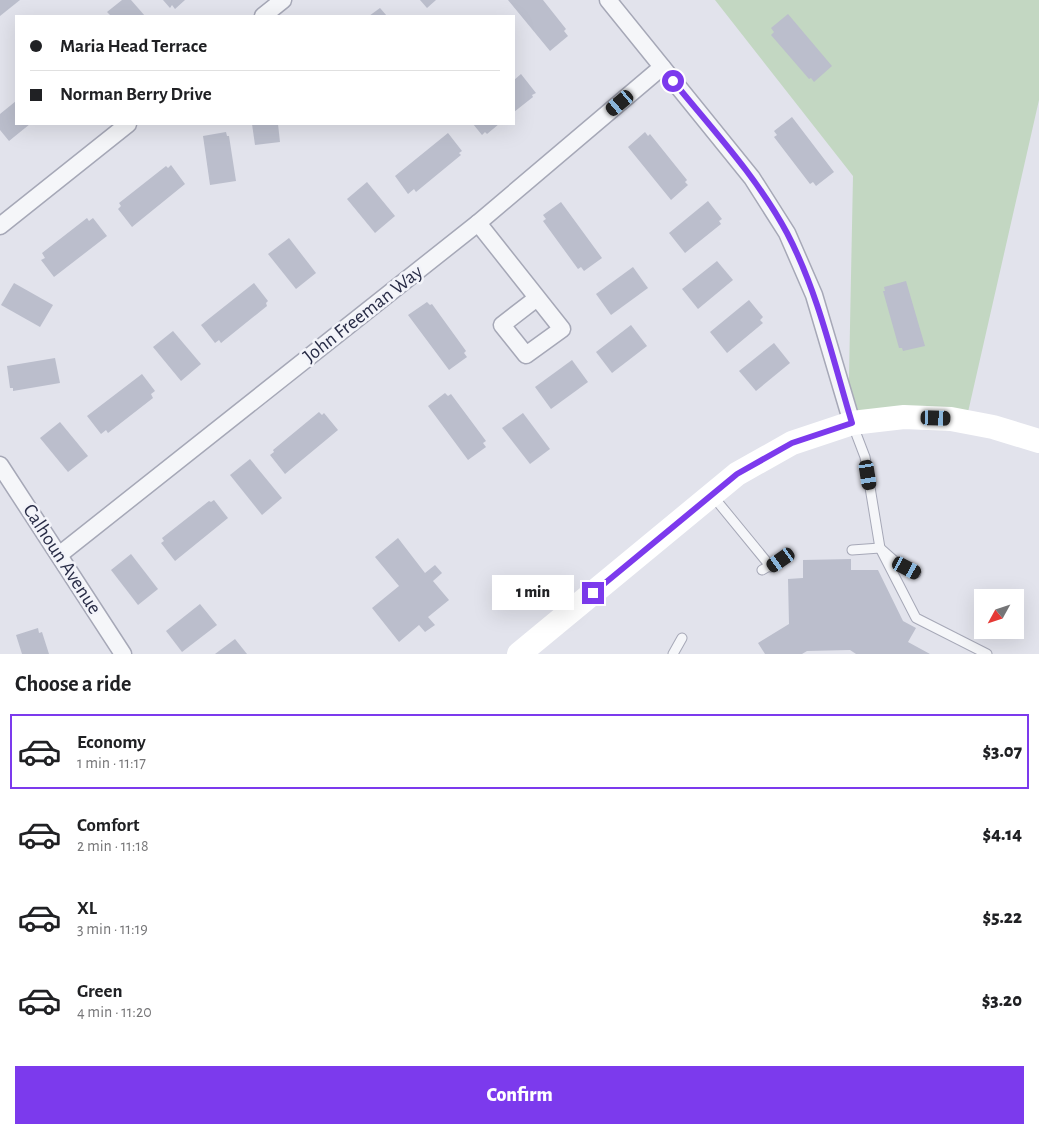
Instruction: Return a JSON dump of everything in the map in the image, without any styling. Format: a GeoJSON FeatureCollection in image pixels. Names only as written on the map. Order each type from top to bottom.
{"type":"FeatureCollection","features":[{"type":"Feature","properties":{"kind":"main road"},"geometry":{"type":"LineString","coordinates":[[518,654],[737,474],[792,443],[852,423],[904,417],[952,419],[993,427],[1039,441]]}},
{"type":"Feature","properties":{"kind":"street"},"geometry":{"type":"LineString","coordinates":[[264,15],[283,0]]}},
{"type":"Feature","properties":{"kind":"street"},"geometry":{"type":"LineString","coordinates":[[608,0],[752,178],[787,233],[814,296],[852,423]]}},
{"type":"Feature","properties":{"kind":"street","name":"John Freeman Way"},"geometry":{"type":"LineString","coordinates":[[59,555],[478,222],[662,67]]}},
{"type":"Feature","properties":{"kind":"street"},"geometry":{"type":"LineString","coordinates":[[0,226],[127,125]]}},
{"type":"Feature","properties":{"kind":"street"},"geometry":{"type":"LineString","coordinates":[[478,222],[537,298]]}},
{"type":"Feature","properties":{"kind":"street","name":"Calhoun Avenue"},"geometry":{"type":"LineString","coordinates":[[0,465],[123,654]]}},
{"type":"Feature","properties":{"kind":"lane"},"geometry":{"type":"LineString","coordinates":[[852,423],[866,457],[880,548],[916,618],[986,654]]}},
{"type":"Feature","properties":{"kind":"lane"},"geometry":{"type":"LineString","coordinates":[[712,494],[771,567]]}},
{"type":"Feature","properties":{"kind":"lane"},"geometry":{"type":"LineString","coordinates":[[852,550],[880,548],[897,563],[916,573]]}},
{"type":"Feature","properties":{"kind":"lane"},"geometry":{"type":"LineString","coordinates":[[762,570],[771,567],[781,560]]}},
{"type":"Feature","properties":{"kind":"lane"},"geometry":{"type":"LineString","coordinates":[[673,654],[682,638]]}},
{"type":"Feature","properties":{"kind":"green space"},"geometry":{"type":"Polygon","coordinates":[[[715,0],[1039,0],[1039,100],[966,421],[848,427],[853,176],[715,0]]]}},
{"type":"Feature","properties":{"kind":"building"},"geometry":{"type":"Polygon","coordinates":[[[0,0],[20,0],[0,16],[0,0]]]}},
{"type":"Feature","properties":{"kind":"building"},"geometry":{"type":"Polygon","coordinates":[[[122,0],[131,0],[144,15],[110,15],[107,12],[122,0]]]}},
{"type":"Feature","properties":{"kind":"building"},"geometry":{"type":"Polygon","coordinates":[[[163,0],[185,0],[175,9],[172,5],[170,8],[163,0]]]}},
{"type":"Feature","properties":{"kind":"building"},"geometry":{"type":"Polygon","coordinates":[[[420,0],[436,0],[427,8],[420,0]]]}},
{"type":"Feature","properties":{"kind":"building"},"geometry":{"type":"Polygon","coordinates":[[[508,0],[543,0],[566,29],[564,31],[568,36],[550,51],[508,0]]]}},
{"type":"Feature","properties":{"kind":"building"},"geometry":{"type":"Polygon","coordinates":[[[380,8],[386,15],[370,15],[380,8]]]}},
{"type":"Feature","properties":{"kind":"building"},"geometry":{"type":"Polygon","coordinates":[[[788,14],[832,66],[814,82],[811,78],[809,79],[771,35],[774,32],[771,28],[788,14]]]}},
{"type":"Feature","properties":{"kind":"building"},"geometry":{"type":"Polygon","coordinates":[[[521,74],[536,93],[515,111],[515,79],[521,74]]]}},
{"type":"Feature","properties":{"kind":"building"},"geometry":{"type":"Polygon","coordinates":[[[15,102],[15,125],[29,125],[9,141],[0,130],[0,114],[15,102]]]}},
{"type":"Feature","properties":{"kind":"building"},"geometry":{"type":"Polygon","coordinates":[[[792,117],[834,172],[816,186],[813,182],[810,184],[774,137],[777,135],[774,131],[792,117]]]}},
{"type":"Feature","properties":{"kind":"building"},"geometry":{"type":"Polygon","coordinates":[[[252,125],[278,125],[280,142],[255,145],[252,125]]]}},
{"type":"Feature","properties":{"kind":"building"},"geometry":{"type":"Polygon","coordinates":[[[474,125],[498,125],[487,134],[485,132],[482,135],[474,125]]]}},
{"type":"Feature","properties":{"kind":"building"},"geometry":{"type":"Polygon","coordinates":[[[226,132],[227,136],[229,136],[236,181],[210,185],[203,136],[226,132]]]}},
{"type":"Feature","properties":{"kind":"building"},"geometry":{"type":"Polygon","coordinates":[[[645,132],[648,136],[650,134],[687,180],[685,182],[688,185],[671,200],[628,147],[645,132]]]}},
{"type":"Feature","properties":{"kind":"building"},"geometry":{"type":"Polygon","coordinates":[[[448,133],[462,151],[459,153],[461,155],[416,192],[414,189],[408,194],[395,176],[448,133]]]}},
{"type":"Feature","properties":{"kind":"building"},"geometry":{"type":"Polygon","coordinates":[[[171,165],[185,184],[132,227],[118,209],[121,206],[119,203],[166,166],[168,168],[171,165]]]}},
{"type":"Feature","properties":{"kind":"building"},"geometry":{"type":"Polygon","coordinates":[[[367,182],[395,216],[375,233],[347,199],[367,182]]]}},
{"type":"Feature","properties":{"kind":"building"},"geometry":{"type":"Polygon","coordinates":[[[708,201],[722,219],[719,221],[721,224],[685,253],[669,233],[708,201]]]}},
{"type":"Feature","properties":{"kind":"building"},"geometry":{"type":"Polygon","coordinates":[[[561,202],[602,258],[584,271],[581,267],[578,269],[543,221],[546,219],[543,215],[561,202]]]}},
{"type":"Feature","properties":{"kind":"building"},"geometry":{"type":"Polygon","coordinates":[[[87,218],[89,221],[93,218],[107,236],[54,277],[41,260],[45,258],[42,253],[87,218]]]}},
{"type":"Feature","properties":{"kind":"building"},"geometry":{"type":"Polygon","coordinates":[[[289,238],[316,273],[296,289],[268,254],[289,238]]]}},
{"type":"Feature","properties":{"kind":"building"},"geometry":{"type":"Polygon","coordinates":[[[717,261],[733,280],[698,309],[682,289],[717,261]]]}},
{"type":"Feature","properties":{"kind":"building"},"geometry":{"type":"Polygon","coordinates":[[[633,267],[648,288],[611,315],[596,294],[633,267]]]}},
{"type":"Feature","properties":{"kind":"building"},"geometry":{"type":"Polygon","coordinates":[[[906,281],[925,346],[903,351],[902,348],[899,348],[883,291],[885,291],[884,287],[906,281]]]}},
{"type":"Feature","properties":{"kind":"building"},"geometry":{"type":"Polygon","coordinates":[[[14,283],[53,305],[40,327],[1,305],[14,283]]]}},
{"type":"Feature","properties":{"kind":"building"},"geometry":{"type":"Polygon","coordinates":[[[254,283],[268,301],[266,303],[267,306],[221,343],[219,340],[215,343],[201,325],[254,283]]]}},
{"type":"Feature","properties":{"kind":"building"},"geometry":{"type":"Polygon","coordinates":[[[749,300],[763,317],[760,320],[763,323],[727,353],[710,332],[749,300]]]}},
{"type":"Feature","properties":{"kind":"building"},"geometry":{"type":"Polygon","coordinates":[[[427,302],[430,305],[432,304],[466,351],[464,353],[467,357],[449,370],[408,315],[427,302]]]}},
{"type":"Feature","properties":{"kind":"building"},"geometry":{"type":"Polygon","coordinates":[[[631,325],[647,346],[612,373],[596,352],[631,325]]]}},
{"type":"Feature","properties":{"kind":"building"},"geometry":{"type":"Polygon","coordinates":[[[173,331],[201,364],[181,381],[153,347],[173,331]]]}},
{"type":"Feature","properties":{"kind":"building"},"geometry":{"type":"Polygon","coordinates":[[[774,343],[790,363],[756,391],[739,371],[774,343]]]}},
{"type":"Feature","properties":{"kind":"building"},"geometry":{"type":"Polygon","coordinates":[[[55,358],[60,383],[13,391],[13,388],[10,388],[7,366],[55,358]]]}},
{"type":"Feature","properties":{"kind":"building"},"geometry":{"type":"Polygon","coordinates":[[[572,360],[588,382],[551,409],[535,387],[572,360]]]}},
{"type":"Feature","properties":{"kind":"building"},"geometry":{"type":"Polygon","coordinates":[[[142,374],[155,391],[151,394],[153,398],[108,433],[106,430],[101,434],[87,416],[142,374]]]}},
{"type":"Feature","properties":{"kind":"building"},"geometry":{"type":"Polygon","coordinates":[[[445,393],[448,396],[451,394],[486,441],[483,443],[486,447],[468,460],[428,406],[445,393]]]}},
{"type":"Feature","properties":{"kind":"building"},"geometry":{"type":"Polygon","coordinates":[[[319,412],[322,415],[324,413],[338,430],[285,474],[270,455],[274,452],[273,450],[319,412]]]}},
{"type":"Feature","properties":{"kind":"building"},"geometry":{"type":"Polygon","coordinates":[[[523,413],[550,449],[530,464],[502,428],[523,413]]]}},
{"type":"Feature","properties":{"kind":"building"},"geometry":{"type":"Polygon","coordinates":[[[60,422],[88,456],[68,472],[40,438],[60,422]]]}},
{"type":"Feature","properties":{"kind":"building"},"geometry":{"type":"Polygon","coordinates":[[[250,459],[282,498],[262,515],[230,475],[250,459]]]}},
{"type":"Feature","properties":{"kind":"building"},"geometry":{"type":"Polygon","coordinates":[[[214,500],[228,518],[175,561],[161,543],[164,541],[162,538],[209,501],[214,500]]]}},
{"type":"Feature","properties":{"kind":"building"},"geometry":{"type":"Polygon","coordinates":[[[398,538],[425,573],[435,565],[442,573],[433,581],[449,600],[428,617],[435,625],[425,632],[419,625],[399,642],[372,608],[399,586],[375,557],[398,538]]]}},
{"type":"Feature","properties":{"kind":"building"},"geometry":{"type":"Polygon","coordinates":[[[131,554],[158,589],[138,605],[111,570],[131,554]]]}},
{"type":"Feature","properties":{"kind":"building"},"geometry":{"type":"Polygon","coordinates":[[[851,559],[851,570],[878,570],[903,621],[916,628],[908,642],[930,654],[856,654],[850,650],[807,651],[802,654],[765,654],[758,643],[789,624],[788,579],[803,578],[803,560],[851,559]]]}},
{"type":"Feature","properties":{"kind":"building"},"geometry":{"type":"Polygon","coordinates":[[[200,604],[217,625],[182,652],[166,631],[200,604]]]}},
{"type":"Feature","properties":{"kind":"building"},"geometry":{"type":"Polygon","coordinates":[[[38,628],[39,633],[42,632],[49,654],[22,654],[16,635],[38,628]]]}},
{"type":"Feature","properties":{"kind":"building"},"geometry":{"type":"Polygon","coordinates":[[[235,639],[247,654],[215,654],[235,639]]]}},
{"type":"Feature","properties":{"kind":"route"},"geometry":{"type":"LineString","coordinates":[[593,593],[737,474],[792,443],[852,423],[814,296],[787,233],[752,178],[673,81]]}}]}
